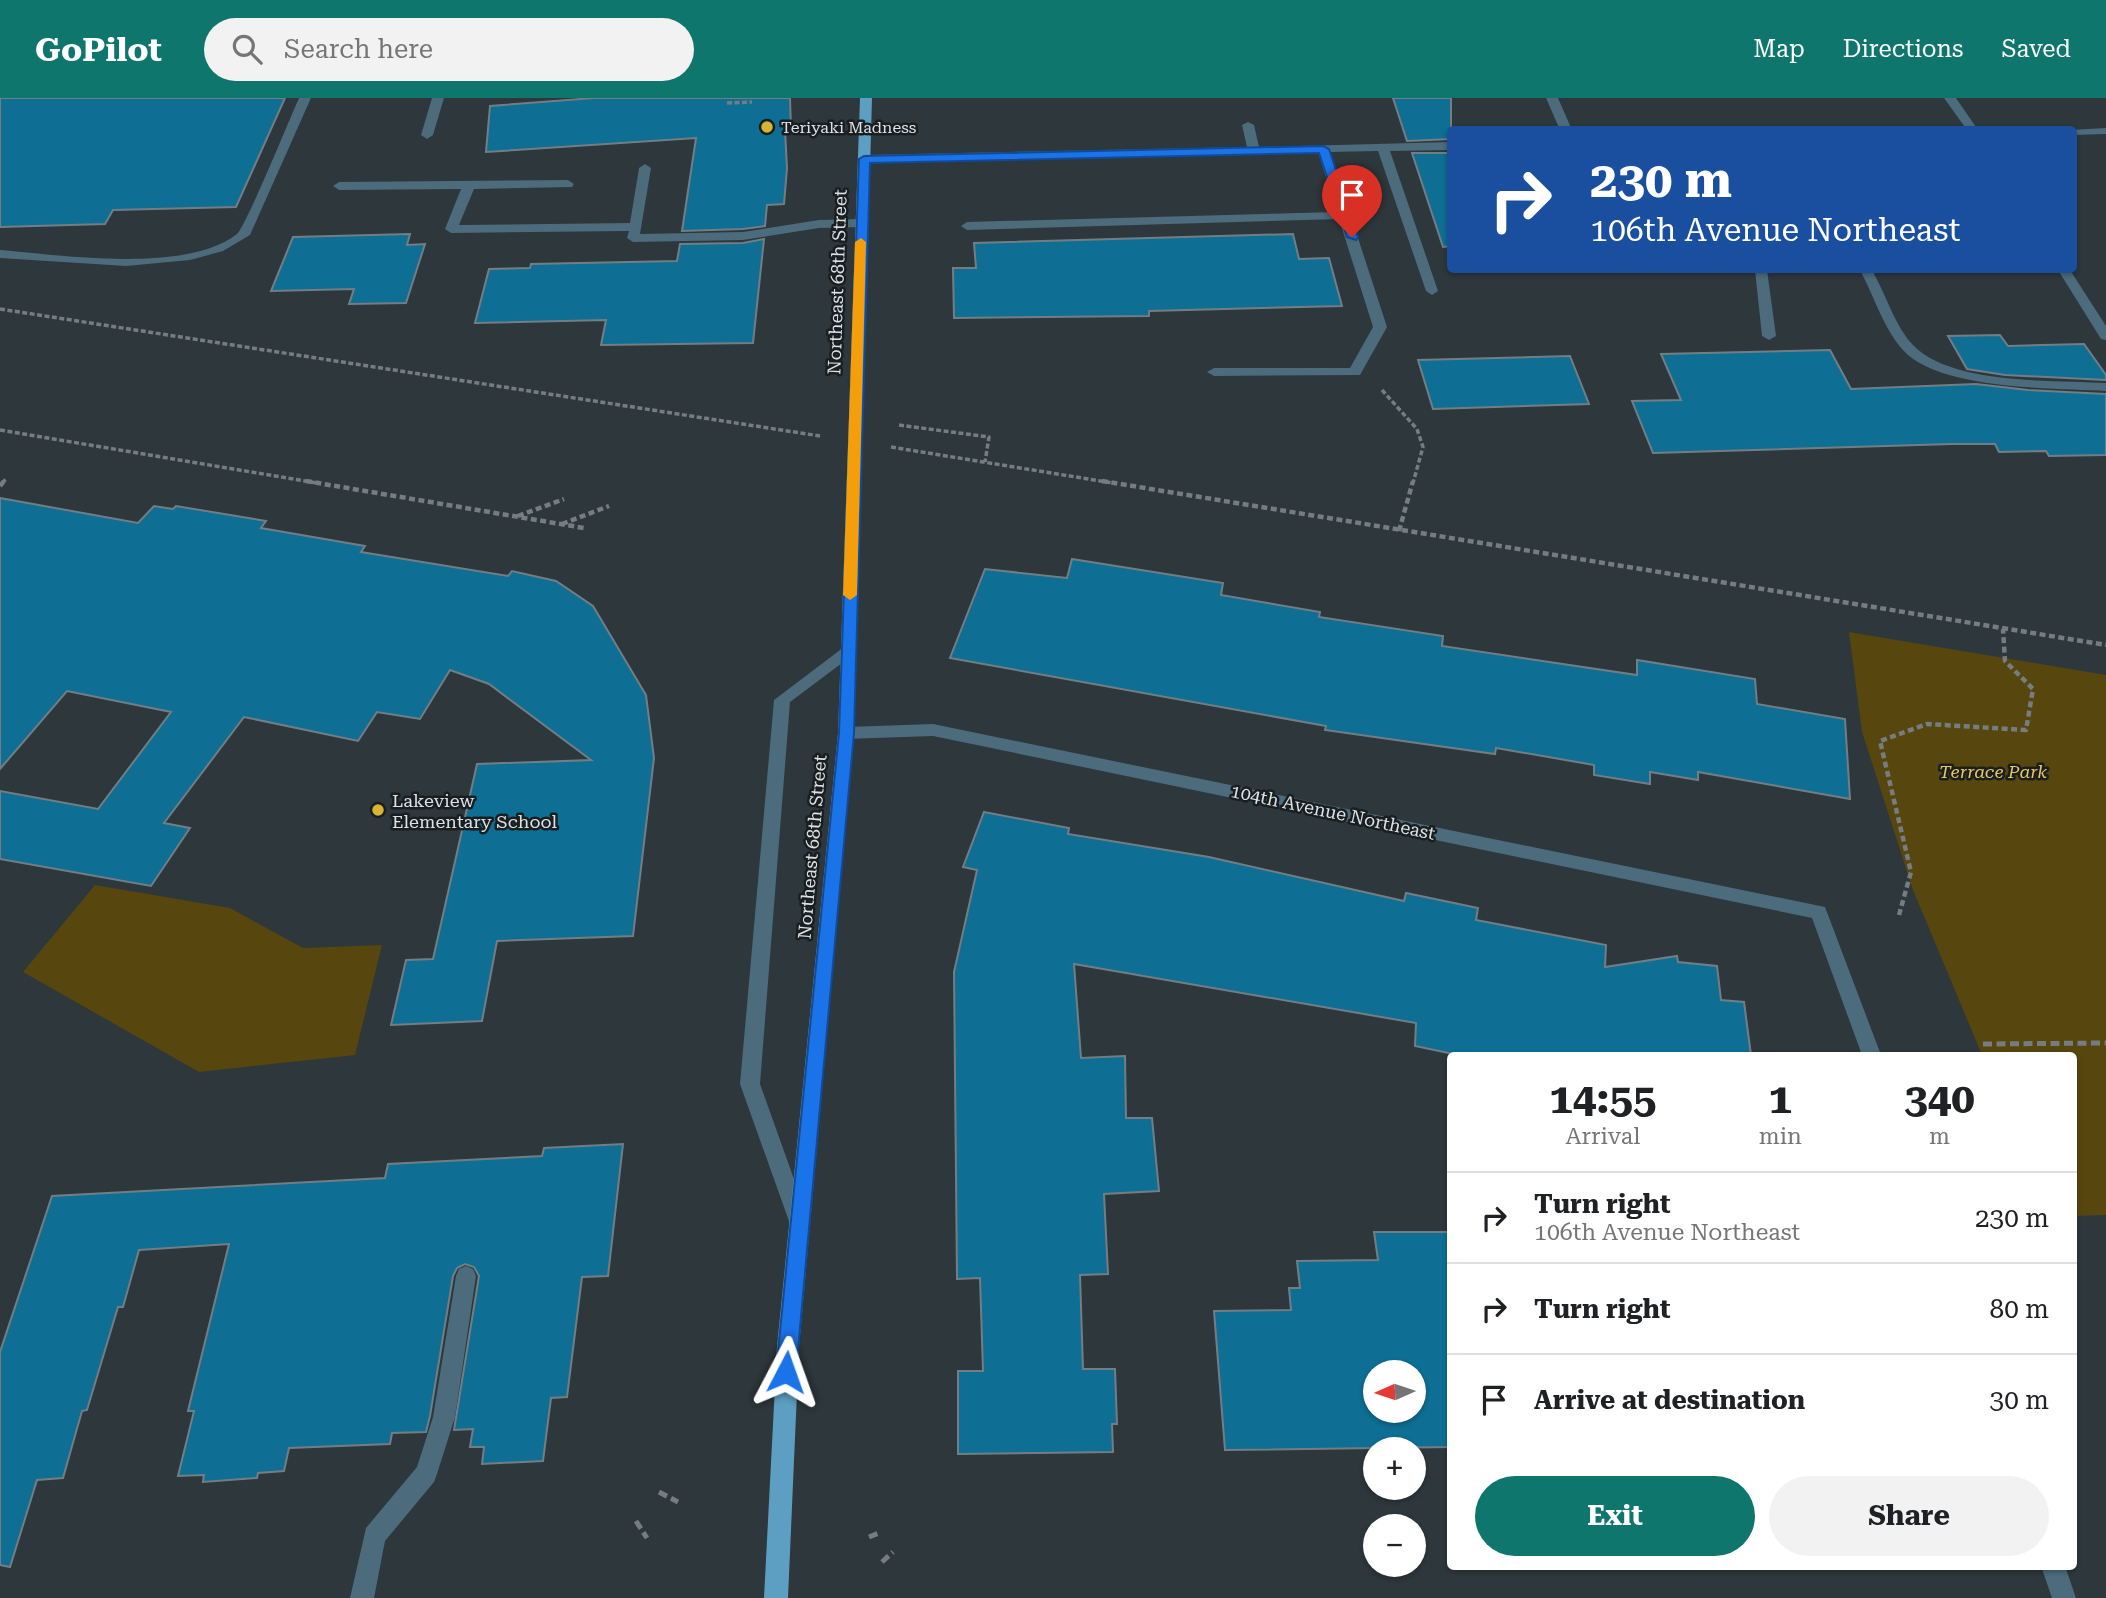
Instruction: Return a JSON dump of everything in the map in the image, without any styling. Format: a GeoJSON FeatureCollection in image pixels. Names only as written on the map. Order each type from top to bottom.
{"type":"FeatureCollection","features":[{"type":"Feature","properties":{"kind":"main road","name":"Northeast 68th Street"},"geometry":{"type":"LineString","coordinates":[[776,1598],[788,1347],[846,733],[866,98]]}},
{"type":"Feature","properties":{"kind":"street"},"geometry":{"type":"LineString","coordinates":[[0,254],[137,261],[198,255],[230,245],[244,235],[305,98]]}},
{"type":"Feature","properties":{"kind":"street"},"geometry":{"type":"LineString","coordinates":[[427,135],[438,98]]}},
{"type":"Feature","properties":{"kind":"street"},"geometry":{"type":"LineString","coordinates":[[1552,98],[1564,126]]}},
{"type":"Feature","properties":{"kind":"street"},"geometry":{"type":"LineString","coordinates":[[1950,98],[1970,126]]}},
{"type":"Feature","properties":{"kind":"street"},"geometry":{"type":"LineString","coordinates":[[1248,125],[1254,151]]}},
{"type":"Feature","properties":{"kind":"street"},"geometry":{"type":"LineString","coordinates":[[2077,132],[2106,131]]}},
{"type":"Feature","properties":{"kind":"street"},"geometry":{"type":"LineString","coordinates":[[864,159],[1447,146]]}},
{"type":"Feature","properties":{"kind":"street"},"geometry":{"type":"LineString","coordinates":[[1383,148],[1432,291]]}},
{"type":"Feature","properties":{"kind":"street"},"geometry":{"type":"LineString","coordinates":[[1214,372],[1355,372],[1380,327],[1323,149]]}},
{"type":"Feature","properties":{"kind":"street"},"geometry":{"type":"LineString","coordinates":[[645,168],[633,239],[743,236],[819,224],[861,223]]}},
{"type":"Feature","properties":{"kind":"street"},"geometry":{"type":"LineString","coordinates":[[339,186],[568,184]]}},
{"type":"Feature","properties":{"kind":"street"},"geometry":{"type":"LineString","coordinates":[[469,185],[452,229],[636,227]]}},
{"type":"Feature","properties":{"kind":"street"},"geometry":{"type":"LineString","coordinates":[[967,226],[1345,215]]}},
{"type":"Feature","properties":{"kind":"street"},"geometry":{"type":"LineString","coordinates":[[1761,273],[1769,336]]}},
{"type":"Feature","properties":{"kind":"street"},"geometry":{"type":"LineString","coordinates":[[1868,273],[1909,350],[1931,365],[1963,376],[2106,387]]}},
{"type":"Feature","properties":{"kind":"street"},"geometry":{"type":"LineString","coordinates":[[2066,273],[2106,336]]}},
{"type":"Feature","properties":{"kind":"street"},"geometry":{"type":"LineString","coordinates":[[800,1224],[750,1084],[782,700],[848,650]]}},
{"type":"Feature","properties":{"kind":"street","name":"104th Avenue Northeast"},"geometry":{"type":"LineString","coordinates":[[846,733],[933,730],[1819,912],[1870,1052]]}},
{"type":"Feature","properties":{"kind":"street"},"geometry":{"type":"LineString","coordinates":[[362,1598],[374,1536],[426,1474],[444,1417],[466,1276]]}},
{"type":"Feature","properties":{"kind":"street"},"geometry":{"type":"LineString","coordinates":[[2054,1570],[2064,1598]]}},
{"type":"Feature","properties":{"kind":"path"},"geometry":{"type":"LineString","coordinates":[[727,103],[752,102]]}},
{"type":"Feature","properties":{"kind":"path"},"geometry":{"type":"LineString","coordinates":[[0,309],[735,423]]}},
{"type":"Feature","properties":{"kind":"path"},"geometry":{"type":"LineString","coordinates":[[899,425],[989,437],[985,462]]}},
{"type":"Feature","properties":{"kind":"path"},"geometry":{"type":"LineString","coordinates":[[0,430],[584,528]]}},
{"type":"Feature","properties":{"kind":"path"},"geometry":{"type":"LineString","coordinates":[[1399,531],[1423,447]]}},
{"type":"Feature","properties":{"kind":"path"},"geometry":{"type":"LineString","coordinates":[[979,460],[2106,645]]}},
{"type":"Feature","properties":{"kind":"path"},"geometry":{"type":"LineString","coordinates":[[0,486],[6,479]]}},
{"type":"Feature","properties":{"kind":"path"},"geometry":{"type":"LineString","coordinates":[[517,517],[564,499]]}},
{"type":"Feature","properties":{"kind":"path"},"geometry":{"type":"LineString","coordinates":[[561,524],[610,506]]}},
{"type":"Feature","properties":{"kind":"path"},"geometry":{"type":"LineString","coordinates":[[1899,915],[1911,872],[1880,741],[1927,724],[2026,730],[2033,689],[2005,661],[2003,629]]}},
{"type":"Feature","properties":{"kind":"path"},"geometry":{"type":"LineString","coordinates":[[1983,1044],[2106,1043]]}},
{"type":"Feature","properties":{"kind":"path"},"geometry":{"type":"LineString","coordinates":[[659,1492],[678,1503]]}},
{"type":"Feature","properties":{"kind":"path"},"geometry":{"type":"LineString","coordinates":[[636,1521],[647,1538]]}},
{"type":"Feature","properties":{"kind":"path"},"geometry":{"type":"LineString","coordinates":[[869,1536],[879,1533]]}},
{"type":"Feature","properties":{"kind":"path"},"geometry":{"type":"LineString","coordinates":[[882,1562],[893,1552]]}},
{"type":"Feature","properties":{"kind":"green space","name":"Terrace Park"},"geometry":{"type":"Polygon","coordinates":[[[1849,632],[2106,675],[2106,1215],[2077,1216],[2077,1052],[1981,1052],[1913,890],[1862,732],[1849,632]]]}},
{"type":"Feature","properties":{"kind":"green space"},"geometry":{"type":"Polygon","coordinates":[[[95,885],[230,908],[303,948],[382,945],[355,1055],[199,1072],[23,972],[95,885]]]}},
{"type":"Feature","properties":{"kind":"building"},"geometry":{"type":"Polygon","coordinates":[[[0,98],[285,98],[236,207],[113,210],[105,224],[0,227],[0,98]]]}},
{"type":"Feature","properties":{"kind":"building"},"geometry":{"type":"Polygon","coordinates":[[[594,98],[790,98],[791,130],[785,130],[787,168],[784,204],[767,205],[765,226],[682,231],[696,138],[486,152],[490,106],[594,98]]]}},
{"type":"Feature","properties":{"kind":"building"},"geometry":{"type":"Polygon","coordinates":[[[1393,98],[1451,98],[1451,126],[1447,126],[1447,139],[1407,141],[1393,98]]]}},
{"type":"Feature","properties":{"kind":"building"},"geometry":{"type":"Polygon","coordinates":[[[1412,153],[1447,153],[1447,246],[1443,247],[1412,153]]]}},
{"type":"Feature","properties":{"kind":"building"},"geometry":{"type":"Polygon","coordinates":[[[410,234],[407,245],[425,244],[406,303],[349,304],[354,289],[271,291],[293,237],[410,234]]]}},
{"type":"Feature","properties":{"kind":"building"},"geometry":{"type":"Polygon","coordinates":[[[1293,234],[1299,259],[1329,258],[1342,306],[1149,311],[1149,316],[954,318],[953,268],[976,268],[974,243],[1293,234]]]}},
{"type":"Feature","properties":{"kind":"building"},"geometry":{"type":"Polygon","coordinates":[[[764,239],[753,343],[601,345],[606,320],[475,323],[489,269],[530,268],[531,264],[677,261],[680,244],[743,243],[764,239]]]}},
{"type":"Feature","properties":{"kind":"building"},"geometry":{"type":"Polygon","coordinates":[[[2000,335],[2008,346],[2084,344],[2106,375],[2106,380],[2005,375],[1967,369],[1948,336],[2000,335]]]}},
{"type":"Feature","properties":{"kind":"building"},"geometry":{"type":"Polygon","coordinates":[[[1830,350],[1851,389],[1976,384],[2106,394],[2106,455],[2049,456],[2046,451],[1999,452],[1995,444],[1653,453],[1632,401],[1681,400],[1661,354],[1830,350]]]}},
{"type":"Feature","properties":{"kind":"building"},"geometry":{"type":"Polygon","coordinates":[[[1570,356],[1589,404],[1433,409],[1418,360],[1570,356]]]}},
{"type":"Feature","properties":{"kind":"building"},"geometry":{"type":"Polygon","coordinates":[[[0,498],[138,523],[154,506],[173,509],[176,506],[266,521],[261,528],[365,546],[361,552],[508,576],[512,571],[556,581],[593,606],[646,695],[654,758],[633,936],[497,941],[482,1021],[391,1025],[406,960],[433,959],[477,764],[591,760],[489,684],[450,670],[420,719],[377,712],[358,741],[244,717],[164,823],[190,828],[151,886],[0,859],[0,791],[98,809],[171,712],[67,691],[0,769],[0,498]]]}},
{"type":"Feature","properties":{"kind":"building"},"geometry":{"type":"Polygon","coordinates":[[[1072,559],[1223,583],[1221,595],[1320,612],[1319,617],[1443,636],[1442,646],[1637,675],[1637,660],[1755,679],[1757,704],[1845,719],[1850,799],[1698,772],[1698,780],[1650,772],[1650,784],[1594,775],[1594,765],[1496,748],[1495,754],[1325,730],[1326,726],[950,658],[985,569],[1067,578],[1072,559]]]}},
{"type":"Feature","properties":{"kind":"building"},"geometry":{"type":"Polygon","coordinates":[[[984,812],[1069,828],[1068,834],[1209,857],[1404,901],[1406,893],[1478,908],[1476,920],[1606,945],[1605,967],[1677,956],[1678,962],[1717,966],[1721,1000],[1744,1002],[1751,1052],[1447,1053],[1415,1046],[1416,1023],[1074,964],[1081,1058],[1125,1056],[1126,1118],[1152,1118],[1159,1191],[1104,1194],[1108,1274],[1080,1275],[1083,1369],[1115,1369],[1117,1424],[1112,1424],[1113,1452],[958,1454],[958,1371],[983,1371],[980,1278],[957,1279],[954,972],[977,870],[963,867],[984,812]]]}},
{"type":"Feature","properties":{"kind":"building"},"geometry":{"type":"Polygon","coordinates":[[[623,1144],[608,1276],[582,1277],[567,1397],[551,1398],[543,1461],[482,1464],[484,1447],[470,1447],[473,1429],[454,1430],[479,1276],[474,1267],[465,1264],[457,1268],[453,1276],[426,1432],[392,1433],[390,1444],[289,1448],[284,1471],[258,1473],[257,1478],[203,1482],[204,1475],[178,1476],[194,1411],[188,1411],[229,1244],[139,1250],[123,1307],[118,1307],[87,1410],[82,1411],[63,1478],[37,1480],[10,1567],[0,1565],[0,1352],[52,1196],[385,1178],[388,1164],[542,1156],[544,1148],[623,1144]]]}},
{"type":"Feature","properties":{"kind":"building"},"geometry":{"type":"Polygon","coordinates":[[[1374,1232],[1447,1232],[1447,1447],[1426,1447],[1426,1437],[1363,1437],[1363,1448],[1225,1450],[1214,1311],[1291,1310],[1289,1288],[1300,1288],[1297,1261],[1378,1260],[1374,1232]]]}},
{"type":"Feature","properties":{"kind":"slow traffic"},"geometry":{"type":"LineString","coordinates":[[850,595],[861,242]]}},
{"type":"Feature","properties":{"kind":"place","name":"Teriyaki Madness"},"geometry":{"type":"Point","coordinates":[767,127]}},
{"type":"Feature","properties":{"kind":"place","name":"Lakeview Elementary School"},"geometry":{"type":"Point","coordinates":[378,810]}},
{"type":"Feature","properties":{"kind":"route"},"geometry":{"type":"LineString","coordinates":[[786,1372],[846,733],[864,159],[1323,149],[1352,237]]}}]}
